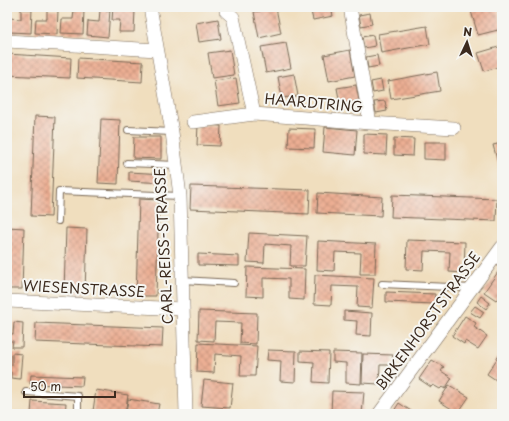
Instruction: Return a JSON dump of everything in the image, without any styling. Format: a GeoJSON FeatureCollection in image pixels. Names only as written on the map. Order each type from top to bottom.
{"type":"FeatureCollection","features":[{"type":"Feature","properties":{"kind":"street","name":"CARL-REISS-STRASSE"},"geometry":{"type":"LineString","coordinates":[[150,7],[172,132],[180,196],[186,414]]}},
{"type":"Feature","properties":{"kind":"street","name":"HAARDTRING"},"geometry":{"type":"LineString","coordinates":[[226,7],[226,11],[233,17],[254,114]]}},
{"type":"Feature","properties":{"kind":"street","name":"HAARDTRING"},"geometry":{"type":"LineString","coordinates":[[350,7],[370,123]]}},
{"type":"Feature","properties":{"kind":"street"},"geometry":{"type":"LineString","coordinates":[[7,41],[157,50]]}},
{"type":"Feature","properties":{"kind":"street","name":"HAARDTRING"},"geometry":{"type":"LineString","coordinates":[[193,122],[254,114],[454,128]]}},
{"type":"Feature","properties":{"kind":"street","name":"BIRKENHORSTSTRASSE"},"geometry":{"type":"LineString","coordinates":[[379,414],[502,247]]}},
{"type":"Feature","properties":{"kind":"street","name":"WIESENSTRASSE"},"geometry":{"type":"LineString","coordinates":[[7,301],[183,309]]}},
{"type":"Feature","properties":{"kind":"lane"},"geometry":{"type":"LineString","coordinates":[[128,130],[172,132]]}},
{"type":"Feature","properties":{"kind":"lane"},"geometry":{"type":"LineString","coordinates":[[127,163],[177,165]]}},
{"type":"Feature","properties":{"kind":"lane"},"geometry":{"type":"LineString","coordinates":[[58,221],[59,191],[180,196]]}},
{"type":"Feature","properties":{"kind":"lane"},"geometry":{"type":"LineString","coordinates":[[182,280],[234,283]]}},
{"type":"Feature","properties":{"kind":"lane"},"geometry":{"type":"LineString","coordinates":[[382,284],[472,288]]}},
{"type":"Feature","properties":{"kind":"lane"},"geometry":{"type":"LineString","coordinates":[[26,392],[78,396],[78,414]]}},
{"type":"Feature","properties":{"kind":"building"},"geometry":{"type":"Polygon","coordinates":[[[113,7],[130,7],[129,10],[135,10],[134,32],[119,32],[120,20],[112,20],[113,7]]]}},
{"type":"Feature","properties":{"kind":"building"},"geometry":{"type":"Polygon","coordinates":[[[310,7],[331,7],[333,16],[313,20],[310,7]]]}},
{"type":"Feature","properties":{"kind":"building"},"geometry":{"type":"Polygon","coordinates":[[[484,7],[497,7],[502,29],[478,35],[471,11],[484,7]]]}},
{"type":"Feature","properties":{"kind":"building"},"geometry":{"type":"Polygon","coordinates":[[[276,8],[281,33],[259,38],[254,12],[276,8]]]}},
{"type":"Feature","properties":{"kind":"building"},"geometry":{"type":"Polygon","coordinates":[[[21,9],[32,9],[31,33],[9,32],[9,18],[21,19],[21,9]]]}},
{"type":"Feature","properties":{"kind":"building"},"geometry":{"type":"Polygon","coordinates":[[[47,10],[58,10],[57,34],[35,33],[36,19],[47,19],[47,10]]]}},
{"type":"Feature","properties":{"kind":"building"},"geometry":{"type":"Polygon","coordinates":[[[74,10],[84,10],[83,34],[61,33],[62,19],[73,19],[74,10]]]}},
{"type":"Feature","properties":{"kind":"building"},"geometry":{"type":"Polygon","coordinates":[[[100,10],[110,10],[108,37],[87,35],[88,21],[99,22],[100,10]]]}},
{"type":"Feature","properties":{"kind":"building"},"geometry":{"type":"Polygon","coordinates":[[[370,13],[372,24],[361,26],[359,15],[370,13]]]}},
{"type":"Feature","properties":{"kind":"building"},"geometry":{"type":"Polygon","coordinates":[[[218,19],[221,39],[199,42],[196,23],[218,19]]]}},
{"type":"Feature","properties":{"kind":"building"},"geometry":{"type":"Polygon","coordinates":[[[427,26],[430,44],[381,53],[378,34],[427,26]]]}},
{"type":"Feature","properties":{"kind":"building"},"geometry":{"type":"Polygon","coordinates":[[[373,35],[375,46],[364,48],[362,37],[373,35]]]}},
{"type":"Feature","properties":{"kind":"building"},"geometry":{"type":"Polygon","coordinates":[[[286,43],[291,68],[266,73],[261,47],[286,43]]]}},
{"type":"Feature","properties":{"kind":"building"},"geometry":{"type":"Polygon","coordinates":[[[502,46],[502,66],[484,71],[478,53],[502,46]]]}},
{"type":"Feature","properties":{"kind":"building"},"geometry":{"type":"Polygon","coordinates":[[[230,50],[234,75],[212,78],[208,53],[230,50]]]}},
{"type":"Feature","properties":{"kind":"building"},"geometry":{"type":"Polygon","coordinates":[[[350,50],[355,76],[329,81],[324,55],[350,50]]]}},
{"type":"Feature","properties":{"kind":"building"},"geometry":{"type":"Polygon","coordinates":[[[7,54],[71,58],[70,78],[7,75],[7,54]]]}},
{"type":"Feature","properties":{"kind":"building"},"geometry":{"type":"Polygon","coordinates":[[[377,55],[379,66],[368,68],[366,57],[377,55]]]}},
{"type":"Feature","properties":{"kind":"building"},"geometry":{"type":"Polygon","coordinates":[[[78,58],[143,62],[142,82],[77,78],[78,58]]]}},
{"type":"Feature","properties":{"kind":"building"},"geometry":{"type":"Polygon","coordinates":[[[437,72],[440,91],[391,99],[388,81],[437,72]]]}},
{"type":"Feature","properties":{"kind":"building"},"geometry":{"type":"Polygon","coordinates":[[[294,74],[298,96],[282,98],[278,77],[294,74]]]}},
{"type":"Feature","properties":{"kind":"building"},"geometry":{"type":"Polygon","coordinates":[[[236,78],[240,103],[218,106],[214,81],[236,78]]]}},
{"type":"Feature","properties":{"kind":"building"},"geometry":{"type":"Polygon","coordinates":[[[381,80],[383,91],[373,93],[371,82],[381,80]]]}},
{"type":"Feature","properties":{"kind":"building"},"geometry":{"type":"Polygon","coordinates":[[[356,85],[359,101],[340,104],[337,88],[356,85]]]}},
{"type":"Feature","properties":{"kind":"building"},"geometry":{"type":"Polygon","coordinates":[[[385,101],[387,111],[376,113],[374,102],[385,101]]]}},
{"type":"Feature","properties":{"kind":"building"},"geometry":{"type":"Polygon","coordinates":[[[35,116],[55,117],[51,217],[31,216],[35,116]]]}},
{"type":"Feature","properties":{"kind":"building"},"geometry":{"type":"Polygon","coordinates":[[[101,119],[120,120],[118,184],[98,183],[101,119]]]}},
{"type":"Feature","properties":{"kind":"building"},"geometry":{"type":"Polygon","coordinates":[[[198,125],[221,126],[220,146],[197,145],[198,125]]]}},
{"type":"Feature","properties":{"kind":"building"},"geometry":{"type":"Polygon","coordinates":[[[325,127],[357,130],[355,155],[323,152],[325,127]]]}},
{"type":"Feature","properties":{"kind":"building"},"geometry":{"type":"Polygon","coordinates":[[[289,128],[315,129],[314,148],[288,147],[289,128]]]}},
{"type":"Feature","properties":{"kind":"building"},"geometry":{"type":"Polygon","coordinates":[[[364,134],[387,135],[386,155],[364,154],[364,134]]]}},
{"type":"Feature","properties":{"kind":"building"},"geometry":{"type":"Polygon","coordinates":[[[134,137],[161,137],[161,159],[133,158],[134,137]]]}},
{"type":"Feature","properties":{"kind":"building"},"geometry":{"type":"Polygon","coordinates":[[[394,138],[414,139],[413,156],[394,155],[394,138]]]}},
{"type":"Feature","properties":{"kind":"building"},"geometry":{"type":"Polygon","coordinates":[[[424,142],[446,142],[446,160],[424,159],[424,142]]]}},
{"type":"Feature","properties":{"kind":"building"},"geometry":{"type":"Polygon","coordinates":[[[502,143],[502,166],[499,167],[493,145],[502,143]]]}},
{"type":"Feature","properties":{"kind":"building"},"geometry":{"type":"Polygon","coordinates":[[[129,172],[165,174],[164,183],[129,181],[129,172]]]}},
{"type":"Feature","properties":{"kind":"building"},"geometry":{"type":"Polygon","coordinates":[[[191,186],[310,190],[309,214],[190,209],[191,186]]]}},
{"type":"Feature","properties":{"kind":"building"},"geometry":{"type":"Polygon","coordinates":[[[318,193],[382,197],[381,216],[317,213],[318,193]]]}},
{"type":"Feature","properties":{"kind":"building"},"geometry":{"type":"Polygon","coordinates":[[[392,195],[497,199],[496,221],[391,217],[392,195]]]}},
{"type":"Feature","properties":{"kind":"building"},"geometry":{"type":"Polygon","coordinates":[[[139,199],[159,200],[156,296],[136,296],[139,199]]]}},
{"type":"Feature","properties":{"kind":"building"},"geometry":{"type":"Polygon","coordinates":[[[7,227],[24,228],[22,289],[7,289],[7,227]]]}},
{"type":"Feature","properties":{"kind":"building"},"geometry":{"type":"Polygon","coordinates":[[[66,228],[87,229],[85,293],[64,292],[66,228]]]}},
{"type":"Feature","properties":{"kind":"building"},"geometry":{"type":"Polygon","coordinates":[[[249,233],[307,236],[305,266],[290,266],[291,246],[265,244],[264,263],[247,262],[249,233]]]}},
{"type":"Feature","properties":{"kind":"building"},"geometry":{"type":"Polygon","coordinates":[[[407,240],[465,242],[464,273],[449,272],[450,252],[424,251],[423,270],[406,269],[407,240]]]}},
{"type":"Feature","properties":{"kind":"building"},"geometry":{"type":"Polygon","coordinates":[[[318,241],[376,244],[375,274],[360,274],[361,253],[335,252],[334,271],[317,270],[318,241]]]}},
{"type":"Feature","properties":{"kind":"building"},"geometry":{"type":"Polygon","coordinates":[[[198,254],[239,256],[239,266],[198,265],[198,254]]]}},
{"type":"Feature","properties":{"kind":"building"},"geometry":{"type":"Polygon","coordinates":[[[247,267],[305,269],[304,300],[289,299],[289,279],[263,278],[263,297],[246,296],[247,267]]]}},
{"type":"Feature","properties":{"kind":"building"},"geometry":{"type":"Polygon","coordinates":[[[498,272],[502,275],[502,300],[498,298],[496,300],[484,292],[498,272]]]}},
{"type":"Feature","properties":{"kind":"building"},"geometry":{"type":"Polygon","coordinates":[[[315,275],[374,278],[372,308],[357,307],[358,287],[332,286],[331,305],[314,304],[315,275]]]}},
{"type":"Feature","properties":{"kind":"building"},"geometry":{"type":"Polygon","coordinates":[[[386,292],[435,294],[434,304],[386,302],[386,292]]]}},
{"type":"Feature","properties":{"kind":"building"},"geometry":{"type":"Polygon","coordinates":[[[481,296],[490,303],[486,309],[477,302],[481,296]]]}},
{"type":"Feature","properties":{"kind":"building"},"geometry":{"type":"Polygon","coordinates":[[[475,306],[484,312],[480,318],[470,312],[475,306]]]}},
{"type":"Feature","properties":{"kind":"building"},"geometry":{"type":"Polygon","coordinates":[[[199,311],[257,313],[256,344],[240,343],[241,323],[215,322],[214,341],[198,340],[199,311]]]}},
{"type":"Feature","properties":{"kind":"building"},"geometry":{"type":"Polygon","coordinates":[[[344,311],[372,313],[371,336],[356,335],[357,321],[344,320],[344,311]]]}},
{"type":"Feature","properties":{"kind":"building"},"geometry":{"type":"Polygon","coordinates":[[[465,316],[476,323],[474,327],[487,336],[478,349],[465,341],[464,344],[452,336],[465,316]]]}},
{"type":"Feature","properties":{"kind":"building"},"geometry":{"type":"Polygon","coordinates":[[[14,322],[23,323],[22,347],[12,347],[13,341],[7,341],[7,334],[13,334],[14,322]]]}},
{"type":"Feature","properties":{"kind":"building"},"geometry":{"type":"Polygon","coordinates":[[[36,323],[163,328],[162,347],[35,342],[36,323]]]}},
{"type":"Feature","properties":{"kind":"building"},"geometry":{"type":"Polygon","coordinates":[[[198,343],[257,346],[255,376],[240,376],[241,356],[215,354],[214,373],[197,372],[198,343]]]}},
{"type":"Feature","properties":{"kind":"building"},"geometry":{"type":"Polygon","coordinates":[[[268,350],[296,351],[295,382],[280,381],[281,361],[267,360],[268,350]]]}},
{"type":"Feature","properties":{"kind":"building"},"geometry":{"type":"Polygon","coordinates":[[[300,351],[329,352],[328,383],[313,382],[314,362],[300,361],[300,351]]]}},
{"type":"Feature","properties":{"kind":"building"},"geometry":{"type":"Polygon","coordinates":[[[502,351],[502,384],[487,374],[502,351]]]}},
{"type":"Feature","properties":{"kind":"building"},"geometry":{"type":"Polygon","coordinates":[[[333,352],[362,353],[361,384],[346,383],[346,363],[333,362],[333,352]]]}},
{"type":"Feature","properties":{"kind":"building"},"geometry":{"type":"Polygon","coordinates":[[[12,353],[22,354],[20,379],[11,378],[11,372],[7,372],[7,365],[12,365],[12,353]]]}},
{"type":"Feature","properties":{"kind":"building"},"geometry":{"type":"Polygon","coordinates":[[[363,354],[393,355],[392,365],[380,365],[379,384],[362,383],[363,354]]]}},
{"type":"Feature","properties":{"kind":"building"},"geometry":{"type":"Polygon","coordinates":[[[432,360],[444,367],[441,371],[452,378],[445,389],[442,387],[440,389],[433,385],[431,387],[419,379],[432,360]]]}},
{"type":"Feature","properties":{"kind":"building"},"geometry":{"type":"Polygon","coordinates":[[[31,375],[83,377],[82,386],[30,384],[31,375]]]}},
{"type":"Feature","properties":{"kind":"building"},"geometry":{"type":"Polygon","coordinates":[[[204,380],[233,383],[230,408],[201,406],[204,380]]]}},
{"type":"Feature","properties":{"kind":"building"},"geometry":{"type":"Polygon","coordinates":[[[449,385],[469,397],[458,413],[439,401],[449,385]]]}},
{"type":"Feature","properties":{"kind":"building"},"geometry":{"type":"Polygon","coordinates":[[[96,390],[128,395],[125,414],[110,414],[93,411],[96,390]]]}},
{"type":"Feature","properties":{"kind":"building"},"geometry":{"type":"Polygon","coordinates":[[[332,391],[364,392],[362,414],[331,413],[332,391]]]}},
{"type":"Feature","properties":{"kind":"building"},"geometry":{"type":"Polygon","coordinates":[[[128,399],[159,404],[157,414],[126,414],[128,399]]]}},
{"type":"Feature","properties":{"kind":"building"},"geometry":{"type":"Polygon","coordinates":[[[32,401],[66,403],[65,414],[31,414],[32,401]]]}},
{"type":"Feature","properties":{"kind":"building"},"geometry":{"type":"Polygon","coordinates":[[[399,403],[411,411],[408,414],[392,414],[399,403]]]}}]}
